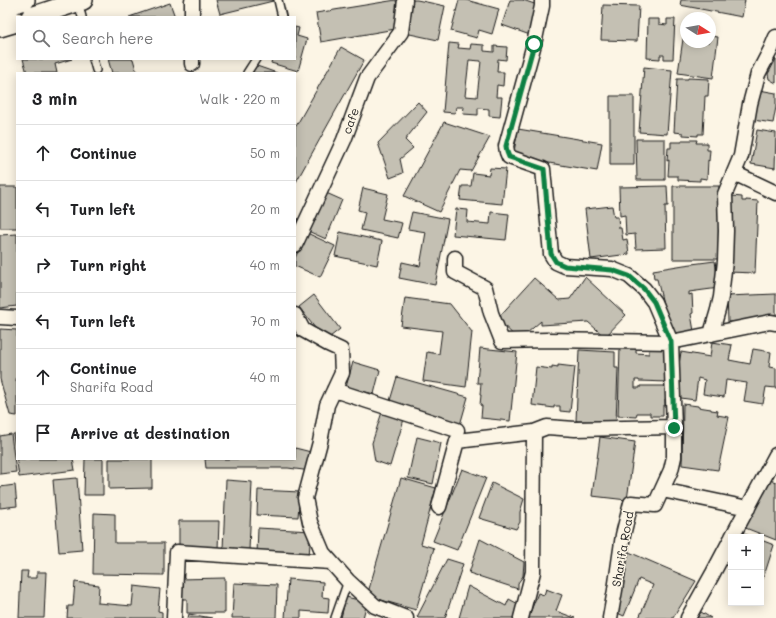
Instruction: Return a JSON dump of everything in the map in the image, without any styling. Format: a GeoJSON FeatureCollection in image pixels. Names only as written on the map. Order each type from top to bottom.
{"type":"FeatureCollection","features":[{"type":"Feature","properties":{"kind":"main road"},"geometry":{"type":"LineString","coordinates":[[0,8],[25,0]]}},
{"type":"Feature","properties":{"kind":"main road"},"geometry":{"type":"LineString","coordinates":[[36,16],[81,6]]}},
{"type":"Feature","properties":{"kind":"main road"},"geometry":{"type":"LineString","coordinates":[[0,27],[16,22]]}},
{"type":"Feature","properties":{"kind":"street"},"geometry":{"type":"LineString","coordinates":[[192,0],[192,16]]}},
{"type":"Feature","properties":{"kind":"street","name":"cafe"},"geometry":{"type":"LineString","coordinates":[[296,243],[344,140],[367,78],[401,32],[405,0]]}},
{"type":"Feature","properties":{"kind":"street"},"geometry":{"type":"LineString","coordinates":[[542,0],[534,44],[506,146],[507,152],[509,157],[544,169],[551,254],[556,262],[565,266],[612,270],[629,276],[644,289],[654,302],[671,342]]}},
{"type":"Feature","properties":{"kind":"street"},"geometry":{"type":"LineString","coordinates":[[711,334],[721,297],[725,261],[726,194],[741,156],[750,104],[758,74],[772,49],[776,37]]}},
{"type":"Feature","properties":{"kind":"street"},"geometry":{"type":"LineString","coordinates":[[734,174],[776,193]]}},
{"type":"Feature","properties":{"kind":"street"},"geometry":{"type":"LineString","coordinates":[[455,258],[455,272],[485,288],[491,313],[502,341],[548,340],[671,342],[770,322],[776,323]]}},
{"type":"Feature","properties":{"kind":"street"},"geometry":{"type":"LineString","coordinates":[[0,317],[16,318]]}},
{"type":"Feature","properties":{"kind":"street"},"geometry":{"type":"LineString","coordinates":[[296,317],[303,330],[341,350],[342,373],[327,405],[320,442],[305,498],[310,522],[323,553],[348,581],[375,606],[406,618]]}},
{"type":"Feature","properties":{"kind":"street","name":"Sharifa Road"},"geometry":{"type":"LineString","coordinates":[[610,618],[623,535],[631,504],[655,505],[671,470],[674,456],[674,428],[671,342]]}},
{"type":"Feature","properties":{"kind":"street"},"geometry":{"type":"LineString","coordinates":[[334,390],[457,430]]}},
{"type":"Feature","properties":{"kind":"street"},"geometry":{"type":"LineString","coordinates":[[438,507],[457,441],[534,432],[546,427],[674,428]]}},
{"type":"Feature","properties":{"kind":"street"},"geometry":{"type":"LineString","coordinates":[[521,618],[533,572],[534,432]]}},
{"type":"Feature","properties":{"kind":"street"},"geometry":{"type":"LineString","coordinates":[[734,534],[776,455]]}},
{"type":"Feature","properties":{"kind":"street"},"geometry":{"type":"LineString","coordinates":[[662,490],[748,508]]}},
{"type":"Feature","properties":{"kind":"street"},"geometry":{"type":"LineString","coordinates":[[688,618],[728,545]]}},
{"type":"Feature","properties":{"kind":"street"},"geometry":{"type":"LineString","coordinates":[[174,618],[177,552],[331,562]]}},
{"type":"Feature","properties":{"kind":"lane"},"geometry":{"type":"LineString","coordinates":[[278,0],[282,16]]}},
{"type":"Feature","properties":{"kind":"lane"},"geometry":{"type":"LineString","coordinates":[[93,60],[96,70]]}},
{"type":"Feature","properties":{"kind":"lane"},"geometry":{"type":"LineString","coordinates":[[248,72],[255,60]]}},
{"type":"Feature","properties":{"kind":"lane"},"geometry":{"type":"LineString","coordinates":[[336,618],[348,581]]}},
{"type":"Feature","properties":{"kind":"building"},"geometry":{"type":"Polygon","coordinates":[[[216,0],[273,0],[273,1],[220,14],[216,0]]]}},
{"type":"Feature","properties":{"kind":"building"},"geometry":{"type":"Polygon","coordinates":[[[396,0],[401,28],[321,42],[316,13],[396,0]]]}},
{"type":"Feature","properties":{"kind":"building"},"geometry":{"type":"Polygon","coordinates":[[[411,0],[445,6],[438,40],[405,33],[411,0]]]}},
{"type":"Feature","properties":{"kind":"building"},"geometry":{"type":"Polygon","coordinates":[[[459,0],[466,0],[499,9],[492,34],[479,30],[477,38],[451,31],[459,0]]]}},
{"type":"Feature","properties":{"kind":"building"},"geometry":{"type":"Polygon","coordinates":[[[510,0],[523,0],[540,6],[530,35],[502,25],[510,0]]]}},
{"type":"Feature","properties":{"kind":"building"},"geometry":{"type":"Polygon","coordinates":[[[681,0],[745,0],[742,17],[680,5],[681,0]]]}},
{"type":"Feature","properties":{"kind":"building"},"geometry":{"type":"Polygon","coordinates":[[[170,3],[175,16],[132,16],[170,3]]]}},
{"type":"Feature","properties":{"kind":"building"},"geometry":{"type":"Polygon","coordinates":[[[603,5],[639,6],[637,41],[601,40],[603,5]]]}},
{"type":"Feature","properties":{"kind":"building"},"geometry":{"type":"Polygon","coordinates":[[[648,19],[659,19],[659,24],[667,25],[667,19],[675,19],[673,59],[664,59],[664,55],[660,55],[660,59],[647,58],[648,19]]]}},
{"type":"Feature","properties":{"kind":"building"},"geometry":{"type":"Polygon","coordinates":[[[296,27],[299,28],[297,36],[307,39],[298,71],[271,63],[272,60],[296,60],[296,27]]]}},
{"type":"Feature","properties":{"kind":"building"},"geometry":{"type":"Polygon","coordinates":[[[716,37],[718,37],[713,78],[678,73],[682,48],[716,48],[716,37]]]}},
{"type":"Feature","properties":{"kind":"building"},"geometry":{"type":"Polygon","coordinates":[[[449,43],[459,44],[458,48],[470,49],[471,44],[484,45],[484,51],[494,52],[494,46],[507,47],[506,60],[498,59],[497,72],[504,72],[503,86],[497,85],[496,97],[502,97],[500,117],[489,116],[489,109],[478,108],[478,115],[463,114],[464,107],[456,107],[455,113],[443,112],[449,43]],[[469,60],[465,96],[477,97],[481,61],[469,60]]]}},
{"type":"Feature","properties":{"kind":"building"},"geometry":{"type":"Polygon","coordinates":[[[341,47],[364,60],[296,182],[296,126],[341,47]]]}},
{"type":"Feature","properties":{"kind":"building"},"geometry":{"type":"Polygon","coordinates":[[[776,59],[776,83],[769,79],[768,74],[776,59]]]}},
{"type":"Feature","properties":{"kind":"building"},"geometry":{"type":"Polygon","coordinates":[[[23,60],[69,60],[55,64],[57,72],[27,72],[23,60]]]}},
{"type":"Feature","properties":{"kind":"building"},"geometry":{"type":"Polygon","coordinates":[[[108,60],[133,60],[137,72],[112,72],[108,60]]]}},
{"type":"Feature","properties":{"kind":"building"},"geometry":{"type":"Polygon","coordinates":[[[254,65],[274,72],[251,72],[254,65]]]}},
{"type":"Feature","properties":{"kind":"building"},"geometry":{"type":"Polygon","coordinates":[[[644,67],[672,70],[667,134],[639,132],[644,67]]]}},
{"type":"Feature","properties":{"kind":"building"},"geometry":{"type":"Polygon","coordinates":[[[677,79],[709,79],[708,96],[705,96],[703,134],[698,134],[698,136],[683,135],[683,133],[674,132],[677,79]]]}},
{"type":"Feature","properties":{"kind":"building"},"geometry":{"type":"Polygon","coordinates":[[[759,90],[776,93],[776,107],[773,123],[753,120],[759,90]]]}},
{"type":"Feature","properties":{"kind":"building"},"geometry":{"type":"Polygon","coordinates":[[[610,96],[634,96],[634,165],[610,165],[610,96]]]}},
{"type":"Feature","properties":{"kind":"building"},"geometry":{"type":"Polygon","coordinates":[[[418,102],[427,112],[405,140],[413,148],[400,159],[403,173],[390,178],[378,143],[418,102]]]}},
{"type":"Feature","properties":{"kind":"building"},"geometry":{"type":"Polygon","coordinates":[[[444,122],[490,137],[471,171],[460,170],[439,212],[404,196],[444,122]]]}},
{"type":"Feature","properties":{"kind":"building"},"geometry":{"type":"Polygon","coordinates":[[[518,129],[602,143],[597,171],[513,157],[518,129]]]}},
{"type":"Feature","properties":{"kind":"building"},"geometry":{"type":"Polygon","coordinates":[[[757,130],[776,133],[775,168],[751,164],[757,130]]]}},
{"type":"Feature","properties":{"kind":"building"},"geometry":{"type":"Polygon","coordinates":[[[636,139],[665,139],[665,180],[637,180],[636,139]]]}},
{"type":"Feature","properties":{"kind":"building"},"geometry":{"type":"Polygon","coordinates":[[[682,140],[697,140],[696,143],[707,143],[707,150],[710,150],[707,179],[700,178],[700,181],[678,180],[678,176],[668,176],[668,148],[671,148],[671,142],[682,142],[682,140]]]}},
{"type":"Feature","properties":{"kind":"building"},"geometry":{"type":"Polygon","coordinates":[[[490,168],[506,169],[502,204],[460,200],[462,186],[471,186],[473,173],[489,175],[490,168]]]}},
{"type":"Feature","properties":{"kind":"building"},"geometry":{"type":"Polygon","coordinates":[[[667,186],[668,206],[665,206],[666,248],[636,249],[635,234],[626,235],[625,215],[620,216],[619,187],[667,186]]]}},
{"type":"Feature","properties":{"kind":"building"},"geometry":{"type":"Polygon","coordinates":[[[673,186],[719,186],[718,259],[673,259],[673,186]]]}},
{"type":"Feature","properties":{"kind":"building"},"geometry":{"type":"Polygon","coordinates":[[[0,187],[16,187],[16,228],[0,228],[0,187]]]}},
{"type":"Feature","properties":{"kind":"building"},"geometry":{"type":"Polygon","coordinates":[[[363,188],[388,194],[382,219],[402,223],[398,238],[361,230],[365,212],[358,210],[363,188]]]}},
{"type":"Feature","properties":{"kind":"building"},"geometry":{"type":"Polygon","coordinates":[[[324,192],[342,200],[326,239],[308,231],[324,192]]]}},
{"type":"Feature","properties":{"kind":"building"},"geometry":{"type":"Polygon","coordinates":[[[732,196],[742,197],[742,201],[758,201],[755,273],[728,272],[732,196]]]}},
{"type":"Feature","properties":{"kind":"building"},"geometry":{"type":"Polygon","coordinates":[[[612,206],[614,217],[618,217],[619,228],[621,228],[623,240],[627,239],[629,254],[591,259],[585,209],[612,206]]]}},
{"type":"Feature","properties":{"kind":"building"},"geometry":{"type":"Polygon","coordinates":[[[456,209],[468,210],[467,222],[490,224],[491,212],[509,214],[506,240],[453,235],[456,209]]]}},
{"type":"Feature","properties":{"kind":"building"},"geometry":{"type":"Polygon","coordinates":[[[412,212],[448,219],[435,285],[399,278],[402,262],[420,266],[426,232],[408,229],[412,212]]]}},
{"type":"Feature","properties":{"kind":"building"},"geometry":{"type":"Polygon","coordinates":[[[340,232],[382,241],[377,265],[335,256],[340,232]]]}},
{"type":"Feature","properties":{"kind":"building"},"geometry":{"type":"Polygon","coordinates":[[[307,233],[335,246],[320,277],[296,266],[296,256],[307,233]]]}},
{"type":"Feature","properties":{"kind":"building"},"geometry":{"type":"Polygon","coordinates":[[[16,234],[16,306],[0,308],[0,235],[16,234]]]}},
{"type":"Feature","properties":{"kind":"building"},"geometry":{"type":"Polygon","coordinates":[[[715,261],[719,288],[689,292],[689,295],[692,294],[693,313],[691,314],[695,337],[672,341],[657,279],[654,279],[653,270],[715,261]]]}},
{"type":"Feature","properties":{"kind":"building"},"geometry":{"type":"Polygon","coordinates":[[[585,277],[626,315],[605,337],[588,322],[541,325],[541,321],[519,340],[497,319],[534,278],[559,300],[570,299],[585,277]]]}},
{"type":"Feature","properties":{"kind":"building"},"geometry":{"type":"Polygon","coordinates":[[[776,294],[776,320],[728,322],[727,296],[776,294]]]}},
{"type":"Feature","properties":{"kind":"building"},"geometry":{"type":"Polygon","coordinates":[[[314,295],[340,329],[325,341],[299,307],[314,295]]]}},
{"type":"Feature","properties":{"kind":"building"},"geometry":{"type":"Polygon","coordinates":[[[405,298],[450,304],[472,332],[466,387],[423,381],[427,352],[439,354],[442,331],[401,326],[405,298]]]}},
{"type":"Feature","properties":{"kind":"building"},"geometry":{"type":"Polygon","coordinates":[[[0,329],[16,330],[16,416],[10,415],[0,379],[0,329]]]}},
{"type":"Feature","properties":{"kind":"building"},"geometry":{"type":"Polygon","coordinates":[[[712,342],[732,345],[729,360],[750,364],[753,349],[771,352],[769,367],[776,368],[776,388],[766,387],[763,404],[744,401],[747,383],[726,380],[724,397],[703,394],[705,380],[698,378],[695,400],[674,397],[681,352],[710,357],[712,342]]]}},
{"type":"Feature","properties":{"kind":"building"},"geometry":{"type":"Polygon","coordinates":[[[620,347],[636,348],[636,353],[649,354],[649,348],[669,348],[668,382],[635,380],[635,388],[640,388],[640,386],[668,386],[668,399],[665,399],[663,416],[650,416],[650,413],[637,413],[636,417],[618,416],[620,347]]]}},
{"type":"Feature","properties":{"kind":"building"},"geometry":{"type":"Polygon","coordinates":[[[480,348],[517,352],[510,421],[481,418],[481,383],[477,383],[480,348]]]}},
{"type":"Feature","properties":{"kind":"building"},"geometry":{"type":"Polygon","coordinates":[[[579,350],[615,352],[615,368],[618,368],[616,422],[576,421],[579,350]]]}},
{"type":"Feature","properties":{"kind":"building"},"geometry":{"type":"Polygon","coordinates":[[[353,362],[380,370],[374,394],[346,387],[353,362]]]}},
{"type":"Feature","properties":{"kind":"building"},"geometry":{"type":"Polygon","coordinates":[[[558,365],[575,367],[570,412],[560,411],[560,406],[554,406],[554,408],[532,405],[536,367],[552,369],[552,366],[558,367],[558,365]]]}},
{"type":"Feature","properties":{"kind":"building"},"geometry":{"type":"Polygon","coordinates":[[[397,377],[468,397],[460,425],[389,404],[397,377]]]}},
{"type":"Feature","properties":{"kind":"building"},"geometry":{"type":"Polygon","coordinates":[[[683,404],[711,409],[718,411],[717,415],[729,417],[718,470],[682,465],[683,404]]]}},
{"type":"Feature","properties":{"kind":"building"},"geometry":{"type":"Polygon","coordinates":[[[382,412],[404,419],[390,466],[375,461],[372,443],[382,412]]]}},
{"type":"Feature","properties":{"kind":"building"},"geometry":{"type":"Polygon","coordinates":[[[11,434],[16,472],[0,474],[0,436],[11,434]]]}},
{"type":"Feature","properties":{"kind":"building"},"geometry":{"type":"Polygon","coordinates":[[[13,434],[16,434],[16,456],[13,434]]]}},
{"type":"Feature","properties":{"kind":"building"},"geometry":{"type":"Polygon","coordinates":[[[417,437],[441,443],[433,484],[408,478],[417,437]]]}},
{"type":"Feature","properties":{"kind":"building"},"geometry":{"type":"Polygon","coordinates":[[[600,437],[635,442],[627,500],[592,496],[600,437]]]}},
{"type":"Feature","properties":{"kind":"building"},"geometry":{"type":"Polygon","coordinates":[[[296,448],[315,453],[311,471],[288,468],[206,468],[205,460],[296,460],[296,448]]]}},
{"type":"Feature","properties":{"kind":"building"},"geometry":{"type":"Polygon","coordinates":[[[17,460],[73,460],[75,470],[19,477],[17,460]]]}},
{"type":"Feature","properties":{"kind":"building"},"geometry":{"type":"Polygon","coordinates":[[[85,460],[103,460],[103,495],[84,495],[85,460]]]}},
{"type":"Feature","properties":{"kind":"building"},"geometry":{"type":"Polygon","coordinates":[[[109,460],[152,460],[152,488],[109,489],[109,460]]]}},
{"type":"Feature","properties":{"kind":"building"},"geometry":{"type":"Polygon","coordinates":[[[462,469],[486,478],[457,550],[433,541],[462,469]]]}},
{"type":"Feature","properties":{"kind":"building"},"geometry":{"type":"Polygon","coordinates":[[[77,478],[82,550],[59,552],[53,480],[77,478]]]}},
{"type":"Feature","properties":{"kind":"building"},"geometry":{"type":"Polygon","coordinates":[[[401,478],[436,488],[421,544],[434,548],[416,610],[367,596],[401,478]]]}},
{"type":"Feature","properties":{"kind":"building"},"geometry":{"type":"Polygon","coordinates":[[[767,479],[776,482],[776,540],[743,527],[767,479]]]}},
{"type":"Feature","properties":{"kind":"building"},"geometry":{"type":"Polygon","coordinates":[[[226,480],[252,482],[249,550],[223,549],[226,480]]]}},
{"type":"Feature","properties":{"kind":"building"},"geometry":{"type":"Polygon","coordinates":[[[492,483],[524,499],[520,512],[520,522],[516,529],[479,518],[492,483]]]}},
{"type":"Feature","properties":{"kind":"building"},"geometry":{"type":"Polygon","coordinates":[[[15,485],[17,506],[0,508],[0,487],[15,485]]]}},
{"type":"Feature","properties":{"kind":"building"},"geometry":{"type":"Polygon","coordinates":[[[258,490],[300,492],[298,517],[257,515],[258,490]]]}},
{"type":"Feature","properties":{"kind":"building"},"geometry":{"type":"Polygon","coordinates":[[[94,513],[115,514],[115,543],[164,543],[164,575],[93,574],[94,513]]]}},
{"type":"Feature","properties":{"kind":"building"},"geometry":{"type":"Polygon","coordinates":[[[179,521],[219,521],[218,549],[179,548],[179,521]]]}},
{"type":"Feature","properties":{"kind":"building"},"geometry":{"type":"Polygon","coordinates":[[[258,528],[311,531],[309,556],[257,554],[258,528]]]}},
{"type":"Feature","properties":{"kind":"building"},"geometry":{"type":"Polygon","coordinates":[[[480,539],[524,562],[523,576],[518,583],[518,589],[469,573],[480,539]]]}},
{"type":"Feature","properties":{"kind":"building"},"geometry":{"type":"Polygon","coordinates":[[[764,541],[774,545],[764,576],[764,541]]]}},
{"type":"Feature","properties":{"kind":"building"},"geometry":{"type":"Polygon","coordinates":[[[622,549],[696,581],[673,618],[639,618],[653,585],[639,579],[624,616],[613,611],[622,549]]]}},
{"type":"Feature","properties":{"kind":"building"},"geometry":{"type":"Polygon","coordinates":[[[447,559],[463,564],[445,618],[418,618],[417,617],[447,559]]]}},
{"type":"Feature","properties":{"kind":"building"},"geometry":{"type":"Polygon","coordinates":[[[21,571],[28,571],[27,578],[37,578],[37,572],[46,572],[44,618],[19,618],[21,571]]]}},
{"type":"Feature","properties":{"kind":"building"},"geometry":{"type":"Polygon","coordinates":[[[225,578],[225,613],[187,613],[187,599],[179,599],[179,579],[225,578]]]}},
{"type":"Feature","properties":{"kind":"building"},"geometry":{"type":"Polygon","coordinates":[[[288,579],[323,582],[322,597],[329,598],[328,613],[301,611],[301,618],[285,618],[288,579]]]}},
{"type":"Feature","properties":{"kind":"building"},"geometry":{"type":"Polygon","coordinates":[[[75,582],[99,585],[98,603],[132,606],[134,586],[160,589],[158,611],[162,612],[162,618],[67,618],[68,606],[73,606],[75,582]]]}},
{"type":"Feature","properties":{"kind":"building"},"geometry":{"type":"Polygon","coordinates":[[[234,583],[277,585],[276,618],[232,618],[234,583]]]}},
{"type":"Feature","properties":{"kind":"building"},"geometry":{"type":"Polygon","coordinates":[[[468,586],[506,606],[509,599],[520,605],[514,618],[459,618],[468,586]]]}},
{"type":"Feature","properties":{"kind":"building"},"geometry":{"type":"Polygon","coordinates":[[[546,589],[562,595],[556,611],[575,618],[528,618],[538,593],[544,595],[546,589]]]}},
{"type":"Feature","properties":{"kind":"building"},"geometry":{"type":"Polygon","coordinates":[[[346,597],[367,602],[363,618],[341,618],[346,597]]]}},
{"type":"Feature","properties":{"kind":"building"},"geometry":{"type":"Polygon","coordinates":[[[701,612],[711,618],[697,618],[701,612]]]}},
{"type":"Feature","properties":{"kind":"building"},"geometry":{"type":"Polygon","coordinates":[[[189,614],[212,618],[188,618],[189,614]]]}},
{"type":"Feature","properties":{"kind":"route"},"geometry":{"type":"LineString","coordinates":[[534,44],[506,146],[507,152],[509,157],[544,169],[551,254],[556,262],[565,266],[612,270],[629,276],[644,289],[654,302],[671,342],[674,428]]}}]}
